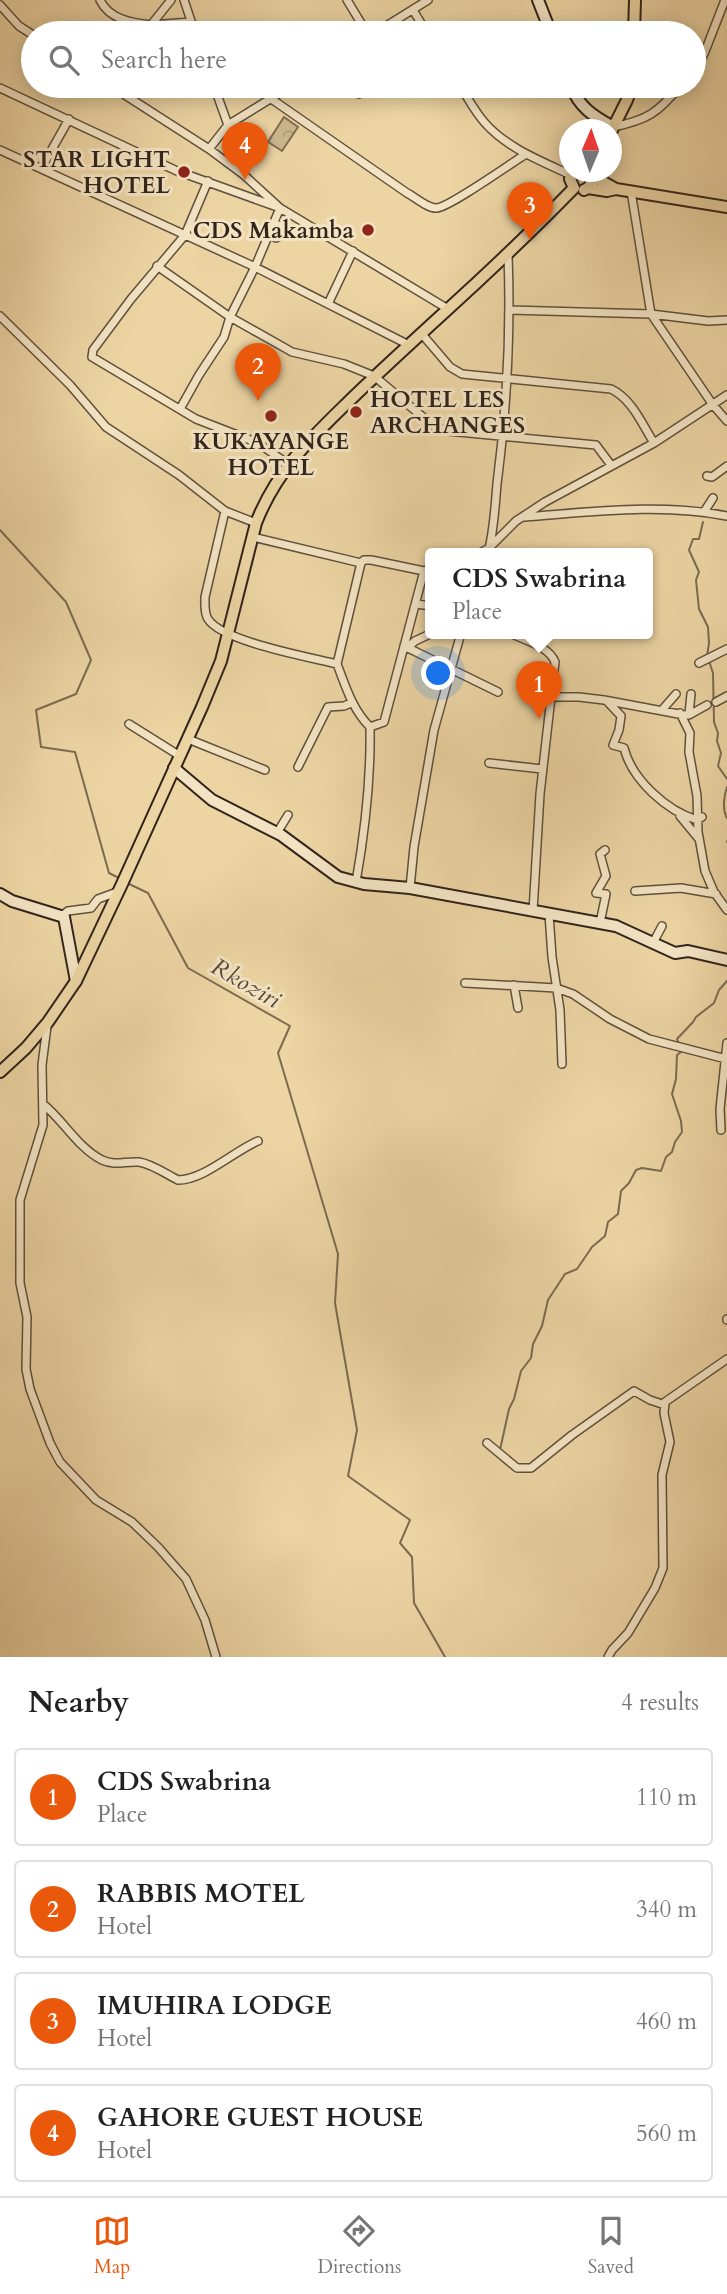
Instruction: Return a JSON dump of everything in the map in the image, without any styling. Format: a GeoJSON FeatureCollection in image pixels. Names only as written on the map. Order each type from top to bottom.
{"type":"FeatureCollection","features":[{"type":"Feature","properties":{"kind":"main road"},"geometry":{"type":"LineString","coordinates":[[634,21],[635,0]]}},
{"type":"Feature","properties":{"kind":"main road"},"geometry":{"type":"LineString","coordinates":[[617,119],[628,98]]}},
{"type":"Feature","properties":{"kind":"main road"},"geometry":{"type":"LineString","coordinates":[[571,182],[574,188],[579,190],[617,189],[727,207]]}},
{"type":"Feature","properties":{"kind":"main road"},"geometry":{"type":"LineString","coordinates":[[588,188],[592,182]]}},
{"type":"Feature","properties":{"kind":"main road"},"geometry":{"type":"LineString","coordinates":[[605,182],[617,189]]}},
{"type":"Feature","properties":{"kind":"main road"},"geometry":{"type":"LineString","coordinates":[[0,1072],[26,1048],[48,1022],[76,981],[130,868],[221,661],[256,523],[288,464],[407,344],[508,255],[574,188]]}},
{"type":"Feature","properties":{"kind":"street"},"geometry":{"type":"LineString","coordinates":[[100,0],[104,8],[124,21]]}},
{"type":"Feature","properties":{"kind":"street"},"geometry":{"type":"LineString","coordinates":[[155,21],[171,0]]}},
{"type":"Feature","properties":{"kind":"street"},"geometry":{"type":"LineString","coordinates":[[184,0],[191,21]]}},
{"type":"Feature","properties":{"kind":"street"},"geometry":{"type":"LineString","coordinates":[[347,0],[360,21]]}},
{"type":"Feature","properties":{"kind":"street"},"geometry":{"type":"LineString","coordinates":[[394,21],[428,0]]}},
{"type":"Feature","properties":{"kind":"street"},"geometry":{"type":"LineString","coordinates":[[538,0],[546,21]]}},
{"type":"Feature","properties":{"kind":"street"},"geometry":{"type":"LineString","coordinates":[[706,49],[724,0]]}},
{"type":"Feature","properties":{"kind":"street"},"geometry":{"type":"LineString","coordinates":[[0,5],[21,27]]}},
{"type":"Feature","properties":{"kind":"street"},"geometry":{"type":"LineString","coordinates":[[413,10],[420,21]]}},
{"type":"Feature","properties":{"kind":"street"},"geometry":{"type":"LineString","coordinates":[[0,88],[21,97]]}},
{"type":"Feature","properties":{"kind":"street"},"geometry":{"type":"LineString","coordinates":[[22,98],[177,171],[280,208],[448,309]]}},
{"type":"Feature","properties":{"kind":"street"},"geometry":{"type":"LineString","coordinates":[[130,98],[209,149],[244,175],[280,208]]}},
{"type":"Feature","properties":{"kind":"street"},"geometry":{"type":"LineString","coordinates":[[218,98],[228,125]]}},
{"type":"Feature","properties":{"kind":"street"},"geometry":{"type":"LineString","coordinates":[[209,149],[228,125],[270,98],[407,193],[437,208],[459,198],[526,154]]}},
{"type":"Feature","properties":{"kind":"street"},"geometry":{"type":"LineString","coordinates":[[468,98],[483,121],[496,134],[526,154],[559,168]]}},
{"type":"Feature","properties":{"kind":"street"},"geometry":{"type":"LineString","coordinates":[[576,98],[579,104],[600,119]]}},
{"type":"Feature","properties":{"kind":"street"},"geometry":{"type":"LineString","coordinates":[[622,125],[642,120],[668,98]]}},
{"type":"Feature","properties":{"kind":"street"},"geometry":{"type":"LineString","coordinates":[[42,167],[69,119]]}},
{"type":"Feature","properties":{"kind":"street"},"geometry":{"type":"LineString","coordinates":[[0,150],[256,267],[407,344]]}},
{"type":"Feature","properties":{"kind":"street"},"geometry":{"type":"LineString","coordinates":[[208,181],[185,235],[93,350],[92,357],[180,410],[258,443],[288,464]]}},
{"type":"Feature","properties":{"kind":"street"},"geometry":{"type":"LineString","coordinates":[[631,191],[651,314],[713,405],[727,421]]}},
{"type":"Feature","properties":{"kind":"street"},"geometry":{"type":"LineString","coordinates":[[280,208],[276,238],[289,228]]}},
{"type":"Feature","properties":{"kind":"street"},"geometry":{"type":"LineString","coordinates":[[277,223],[296,233]]}},
{"type":"Feature","properties":{"kind":"street"},"geometry":{"type":"LineString","coordinates":[[180,410],[224,337],[230,317],[277,223]]}},
{"type":"Feature","properties":{"kind":"street"},"geometry":{"type":"LineString","coordinates":[[328,304],[354,251]]}},
{"type":"Feature","properties":{"kind":"street"},"geometry":{"type":"LineString","coordinates":[[489,548],[508,379],[508,255]]}},
{"type":"Feature","properties":{"kind":"street"},"geometry":{"type":"LineString","coordinates":[[158,266],[230,317],[296,354],[344,363],[374,376],[436,428],[447,432],[596,444],[611,466]]}},
{"type":"Feature","properties":{"kind":"street"},"geometry":{"type":"LineString","coordinates":[[510,310],[651,314],[708,321],[727,320]]}},
{"type":"Feature","properties":{"kind":"street"},"geometry":{"type":"LineString","coordinates":[[0,316],[70,386],[106,427],[178,475],[225,512],[256,523]]}},
{"type":"Feature","properties":{"kind":"street"},"geometry":{"type":"LineString","coordinates":[[421,333],[456,371],[611,389],[620,393],[628,401],[654,443]]}},
{"type":"Feature","properties":{"kind":"street"},"geometry":{"type":"LineString","coordinates":[[491,548],[523,517],[545,502],[654,443],[727,395]]}},
{"type":"Feature","properties":{"kind":"street"},"geometry":{"type":"LineString","coordinates":[[707,476],[712,477],[726,467]]}},
{"type":"Feature","properties":{"kind":"street"},"geometry":{"type":"LineString","coordinates":[[704,512],[713,498]]}},
{"type":"Feature","properties":{"kind":"street"},"geometry":{"type":"LineString","coordinates":[[523,517],[608,511],[704,512],[727,516]]}},
{"type":"Feature","properties":{"kind":"street"},"geometry":{"type":"LineString","coordinates":[[225,512],[205,597],[205,611],[210,622],[228,636],[337,664]]}},
{"type":"Feature","properties":{"kind":"street"},"geometry":{"type":"LineString","coordinates":[[253,537],[361,563]]}},
{"type":"Feature","properties":{"kind":"street"},"geometry":{"type":"LineString","coordinates":[[356,882],[371,768],[370,727],[351,703],[337,664],[361,563],[371,560],[425,570]]}},
{"type":"Feature","properties":{"kind":"street"},"geometry":{"type":"LineString","coordinates":[[370,727],[384,722],[425,577]]}},
{"type":"Feature","properties":{"kind":"street"},"geometry":{"type":"LineString","coordinates":[[417,604],[425,605]]}},
{"type":"Feature","properties":{"kind":"street"},"geometry":{"type":"LineString","coordinates":[[405,647],[425,636]]}},
{"type":"Feature","properties":{"kind":"street"},"geometry":{"type":"LineString","coordinates":[[410,888],[414,847],[435,730],[460,639]]}},
{"type":"Feature","properties":{"kind":"street"},"geometry":{"type":"LineString","coordinates":[[523,639],[546,650],[555,662],[542,769],[533,911]]}},
{"type":"Feature","properties":{"kind":"street"},"geometry":{"type":"LineString","coordinates":[[405,647],[498,692]]}},
{"type":"Feature","properties":{"kind":"street"},"geometry":{"type":"LineString","coordinates":[[699,663],[727,649]]}},
{"type":"Feature","properties":{"kind":"street"},"geometry":{"type":"LineString","coordinates":[[662,710],[677,694]]}},
{"type":"Feature","properties":{"kind":"street"},"geometry":{"type":"LineString","coordinates":[[685,723],[689,715],[691,694]]}},
{"type":"Feature","properties":{"kind":"street"},"geometry":{"type":"LineString","coordinates":[[716,702],[727,696]]}},
{"type":"Feature","properties":{"kind":"street"},"geometry":{"type":"LineString","coordinates":[[552,697],[579,697],[689,715],[707,705]]}},
{"type":"Feature","properties":{"kind":"street"},"geometry":{"type":"LineString","coordinates":[[607,701],[621,716]]}},
{"type":"Feature","properties":{"kind":"street"},"geometry":{"type":"LineString","coordinates":[[298,768],[328,707],[351,703]]}},
{"type":"Feature","properties":{"kind":"street"},"geometry":{"type":"LineString","coordinates":[[626,704],[613,745],[624,748],[628,760],[641,778],[700,837]]}},
{"type":"Feature","properties":{"kind":"street"},"geometry":{"type":"LineString","coordinates":[[680,713],[690,733],[689,752],[700,818],[705,871],[727,910]]}},
{"type":"Feature","properties":{"kind":"street"},"geometry":{"type":"LineString","coordinates":[[129,724],[180,756]]}},
{"type":"Feature","properties":{"kind":"street"},"geometry":{"type":"LineString","coordinates":[[188,739],[265,770]]}},
{"type":"Feature","properties":{"kind":"street"},"geometry":{"type":"LineString","coordinates":[[489,763],[542,769]]}},
{"type":"Feature","properties":{"kind":"street"},"geometry":{"type":"LineString","coordinates":[[174,768],[212,800],[277,833],[338,877],[616,926],[674,953],[688,951],[727,960]]}},
{"type":"Feature","properties":{"kind":"street"},"geometry":{"type":"LineString","coordinates":[[678,813],[700,818]]}},
{"type":"Feature","properties":{"kind":"street"},"geometry":{"type":"LineString","coordinates":[[277,833],[288,815]]}},
{"type":"Feature","properties":{"kind":"street"},"geometry":{"type":"LineString","coordinates":[[600,923],[606,894],[596,893],[606,876],[600,854],[605,850]]}},
{"type":"Feature","properties":{"kind":"street"},"geometry":{"type":"LineString","coordinates":[[63,915],[68,911],[91,908],[98,899],[112,895],[121,887]]}},
{"type":"Feature","properties":{"kind":"street"},"geometry":{"type":"LineString","coordinates":[[635,891],[681,888],[716,894]]}},
{"type":"Feature","properties":{"kind":"street"},"geometry":{"type":"LineString","coordinates":[[0,894],[12,901],[63,915]]}},
{"type":"Feature","properties":{"kind":"street"},"geometry":{"type":"LineString","coordinates":[[549,914],[562,1027],[559,1049],[562,1065]]}},
{"type":"Feature","properties":{"kind":"street"},"geometry":{"type":"LineString","coordinates":[[63,915],[76,981]]}},
{"type":"Feature","properties":{"kind":"street"},"geometry":{"type":"LineString","coordinates":[[653,943],[662,926]]}},
{"type":"Feature","properties":{"kind":"street"},"geometry":{"type":"LineString","coordinates":[[465,983],[556,988],[573,994],[610,1019],[649,1039],[726,1059]]}},
{"type":"Feature","properties":{"kind":"street"},"geometry":{"type":"LineString","coordinates":[[514,985],[518,1008]]}},
{"type":"Feature","properties":{"kind":"street"},"geometry":{"type":"LineString","coordinates":[[48,1022],[41,1065],[42,1131],[21,1192],[19,1210],[20,1283],[27,1317],[26,1370],[30,1389],[60,1462],[96,1500],[132,1522],[186,1579],[205,1620],[216,1657]]}},
{"type":"Feature","properties":{"kind":"street"},"geometry":{"type":"LineString","coordinates":[[721,1130],[720,1109],[727,1043]]}},
{"type":"Feature","properties":{"kind":"street"},"geometry":{"type":"LineString","coordinates":[[43,1104],[83,1146],[102,1160],[114,1165],[124,1162],[144,1163],[178,1180],[185,1180],[212,1168],[258,1141]]}},
{"type":"Feature","properties":{"kind":"street"},"geometry":{"type":"LineString","coordinates":[[608,1657],[611,1650],[628,1633],[655,1588],[663,1568],[662,1475],[670,1442],[664,1413],[667,1399],[709,1374],[727,1359]]}},
{"type":"Feature","properties":{"kind":"street"},"geometry":{"type":"LineString","coordinates":[[486,1443],[517,1468],[531,1468],[572,1434],[634,1391],[665,1405]]}},
{"type":"Feature","properties":{"kind":"green space"},"geometry":{"type":"Polygon","coordinates":[[[284,117],[298,127],[282,151],[268,142],[284,117]]]}},
{"type":"Feature","properties":{"kind":"waterway"},"geometry":{"type":"LineString","coordinates":[[703,522],[699,539],[693,539],[689,550],[699,572],[696,580],[699,609],[708,627],[707,656]]}},
{"type":"Feature","properties":{"kind":"waterway","name":"Rkoziri"},"geometry":{"type":"LineString","coordinates":[[0,530],[66,602],[91,660],[76,694],[36,710],[41,747],[75,752],[109,873],[119,878]]}},
{"type":"Feature","properties":{"kind":"waterway"},"geometry":{"type":"LineString","coordinates":[[709,661],[713,673],[714,722],[721,753],[718,766],[727,779]]}},
{"type":"Feature","properties":{"kind":"waterway"},"geometry":{"type":"LineString","coordinates":[[727,787],[724,802],[727,818]]}},
{"type":"Feature","properties":{"kind":"waterway","name":"Rkoziri"},"geometry":{"type":"LineString","coordinates":[[127,883],[148,893],[188,968],[290,1026],[278,1053],[338,1254],[335,1303],[357,1430],[348,1476],[410,1520],[400,1543],[412,1557],[414,1603],[445,1657]]}},
{"type":"Feature","properties":{"kind":"waterway"},"geometry":{"type":"LineString","coordinates":[[679,1044],[677,1039],[696,1017],[714,1003],[719,990],[727,981]]}},
{"type":"Feature","properties":{"kind":"waterway"},"geometry":{"type":"LineString","coordinates":[[500,1450],[521,1371],[531,1358],[548,1300],[565,1274],[577,1269],[592,1247],[605,1236],[608,1222],[618,1214],[621,1191],[636,1170],[642,1168],[661,1171],[666,1157],[672,1152],[682,1132],[672,1094],[677,1055],[681,1052]]}},
{"type":"Feature","properties":{"kind":"place","name":"STAR LIGHT HOTEL"},"geometry":{"type":"Point","coordinates":[184,172]}},
{"type":"Feature","properties":{"kind":"place","name":"GAHORE GUEST HOUSE"},"geometry":{"type":"Point","coordinates":[245,180]}},
{"type":"Feature","properties":{"kind":"place","name":"CDS Makamba"},"geometry":{"type":"Point","coordinates":[368,230]}},
{"type":"Feature","properties":{"kind":"place","name":"IMUHIRA LODGE"},"geometry":{"type":"Point","coordinates":[530,240]}},
{"type":"Feature","properties":{"kind":"place","name":"RABBIS MOTEL"},"geometry":{"type":"Point","coordinates":[258,401]}},
{"type":"Feature","properties":{"kind":"place","name":"HOTEL LES ARCHANGES"},"geometry":{"type":"Point","coordinates":[356,412]}},
{"type":"Feature","properties":{"kind":"place","name":"KUKAYANGE HOTEL"},"geometry":{"type":"Point","coordinates":[271,416]}},
{"type":"Feature","properties":{"kind":"place","name":"CDS Swabrina"},"geometry":{"type":"Point","coordinates":[539,719]}}]}
